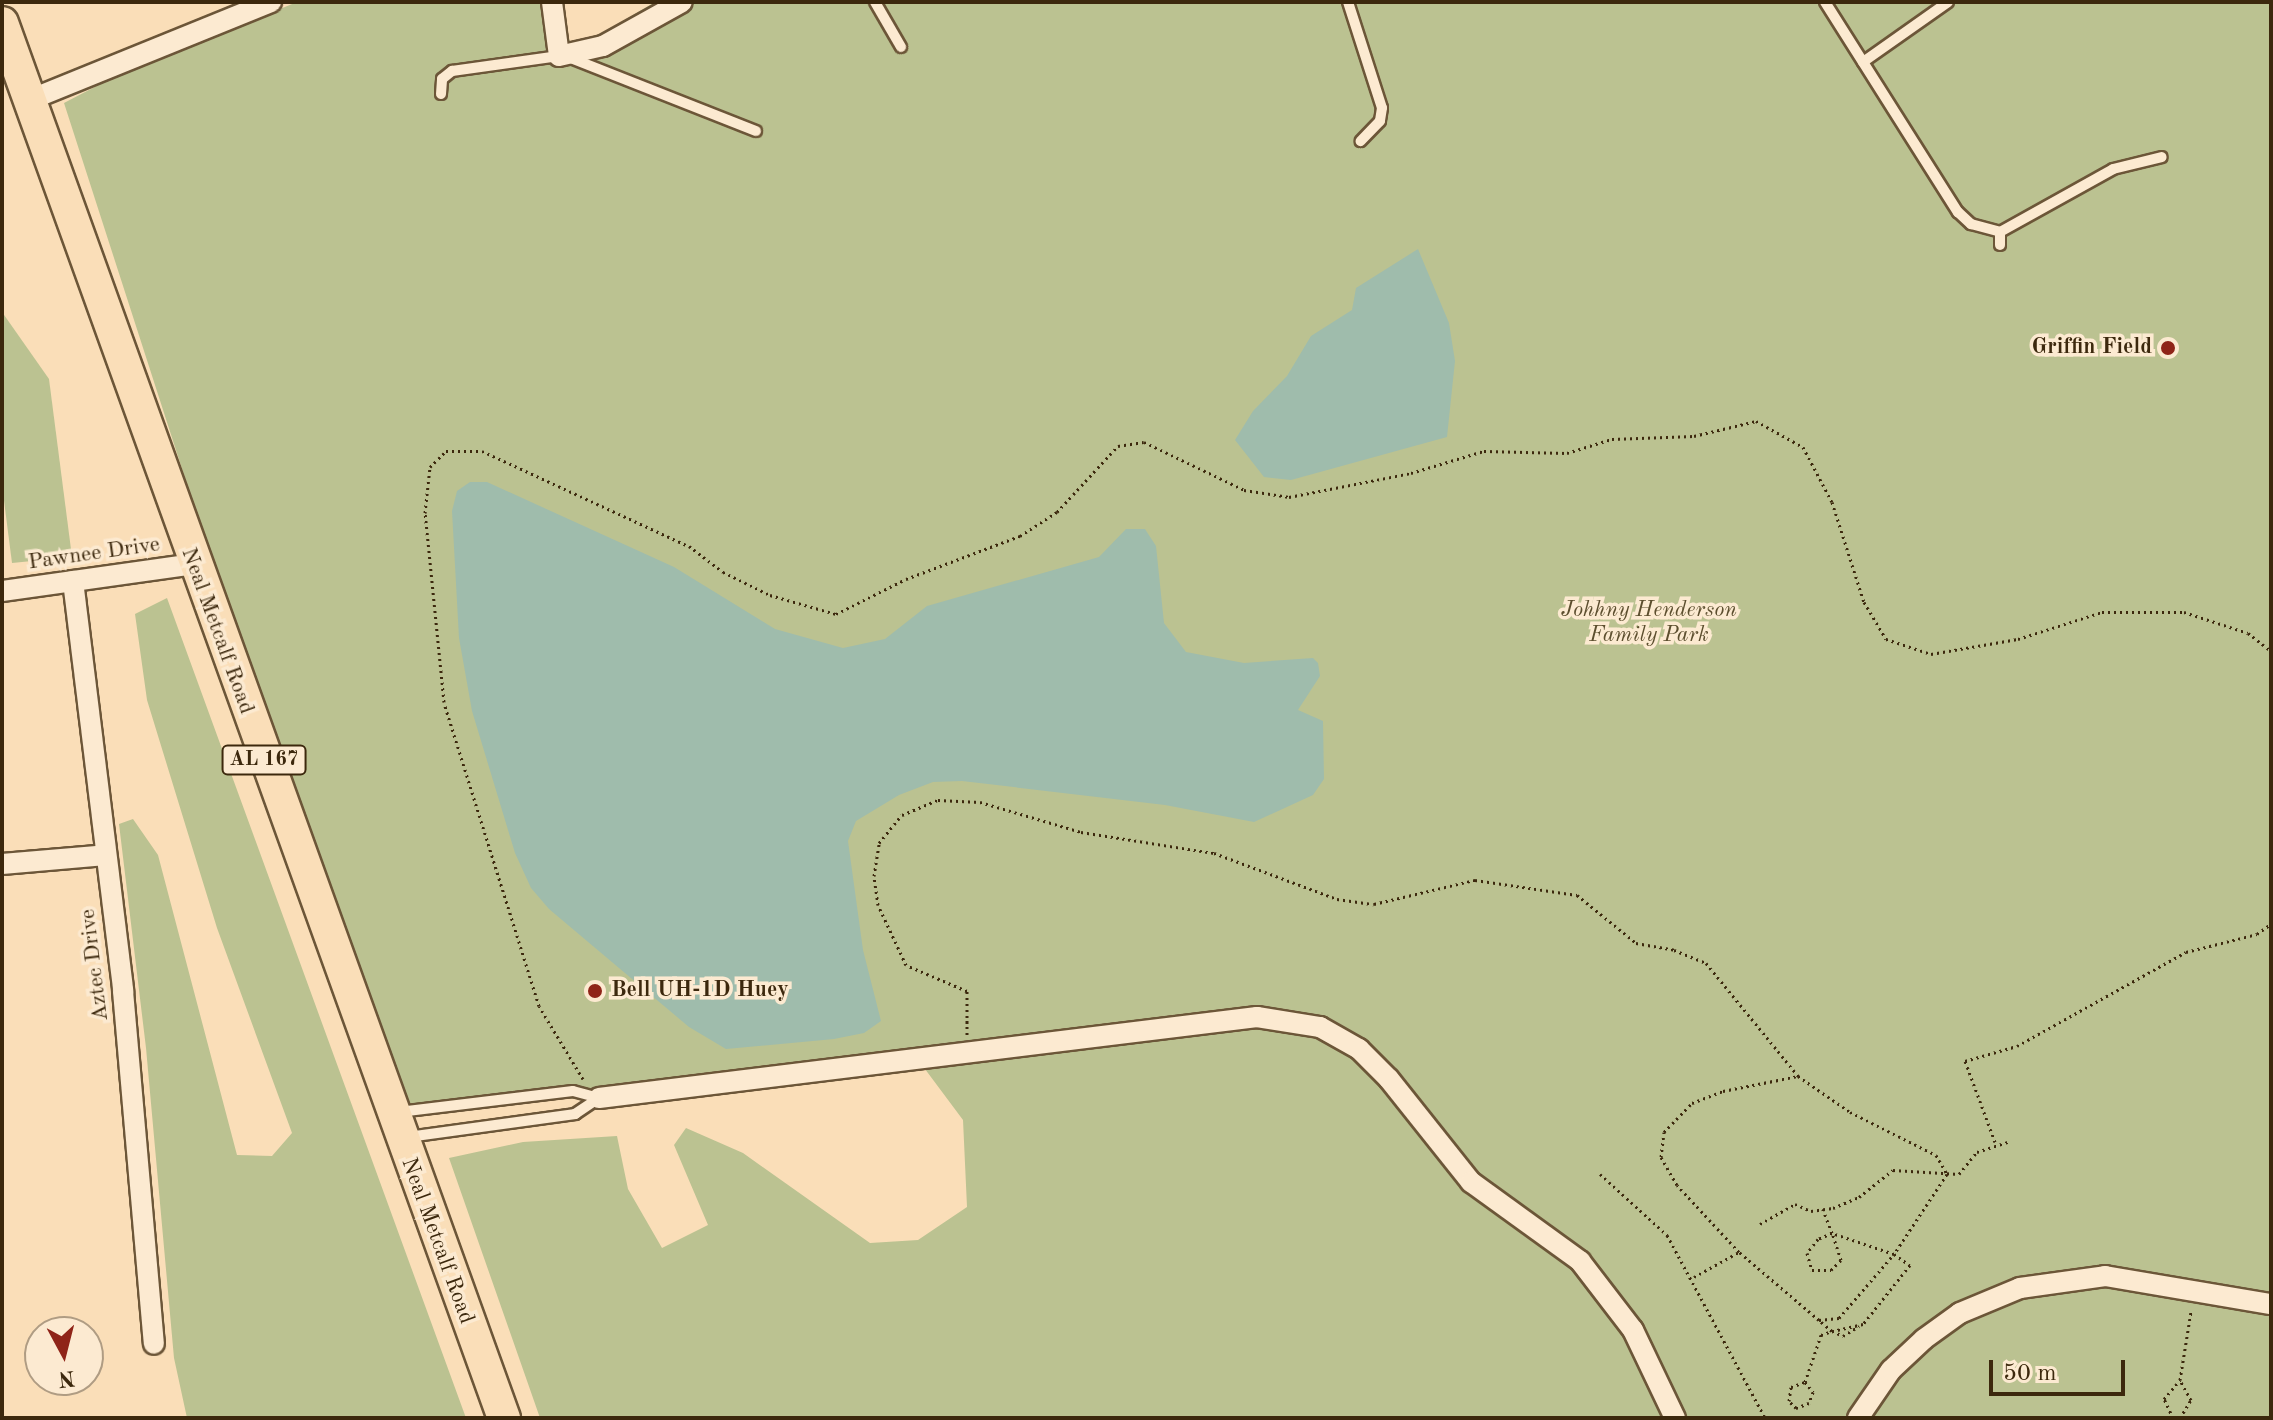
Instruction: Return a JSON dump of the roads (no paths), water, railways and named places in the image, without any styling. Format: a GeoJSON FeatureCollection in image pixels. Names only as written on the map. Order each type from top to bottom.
{"type":"FeatureCollection","features":[{"type":"Feature","properties":{"kind":"main road","name":"Neal Metcalf Road"},"geometry":{"type":"LineString","coordinates":[[2,23],[32,99],[193,564],[504,1418]]}},
{"type":"Feature","properties":{"kind":"street"},"geometry":{"type":"LineString","coordinates":[[32,99],[271,2]]}},
{"type":"Feature","properties":{"kind":"street"},"geometry":{"type":"LineString","coordinates":[[552,2],[561,56],[603,46],[682,2]]}},
{"type":"Feature","properties":{"kind":"street","name":"Pawnee Drive"},"geometry":{"type":"LineString","coordinates":[[2,591],[193,564]]}},
{"type":"Feature","properties":{"kind":"street","name":"Aztec Drive"},"geometry":{"type":"LineString","coordinates":[[73,581],[123,991],[154,1344]]}},
{"type":"Feature","properties":{"kind":"street"},"geometry":{"type":"LineString","coordinates":[[2,864],[106,855]]}},
{"type":"Feature","properties":{"kind":"street"},"geometry":{"type":"LineString","coordinates":[[599,1098],[1257,1017],[1299,1022],[1341,1036],[1389,1079],[1454,1167],[1547,1233],[1609,1293],[1675,1418]]}},
{"type":"Feature","properties":{"kind":"street"},"geometry":{"type":"LineString","coordinates":[[1858,1418],[1891,1370],[1924,1339],[1960,1313],[2020,1288],[2105,1276],[2271,1304]]}},
{"type":"Feature","properties":{"kind":"lane"},"geometry":{"type":"LineString","coordinates":[[875,2],[901,47]]}},
{"type":"Feature","properties":{"kind":"lane"},"geometry":{"type":"LineString","coordinates":[[1348,2],[1382,108],[1380,121],[1361,141]]}},
{"type":"Feature","properties":{"kind":"lane"},"geometry":{"type":"LineString","coordinates":[[1825,2],[1958,212],[1971,224],[2000,232],[2113,169],[2162,157]]}},
{"type":"Feature","properties":{"kind":"lane"},"geometry":{"type":"LineString","coordinates":[[1863,62],[1948,2]]}},
{"type":"Feature","properties":{"kind":"lane"},"geometry":{"type":"LineString","coordinates":[[441,94],[442,79],[452,71],[561,56],[756,131]]}},
{"type":"Feature","properties":{"kind":"lane"},"geometry":{"type":"LineString","coordinates":[[2000,232],[2000,245]]}},
{"type":"Feature","properties":{"kind":"lane"},"geometry":{"type":"LineString","coordinates":[[396,1126],[573,1091],[599,1098]]}},
{"type":"Feature","properties":{"kind":"lane"},"geometry":{"type":"LineString","coordinates":[[396,1126],[575,1114],[599,1098]]}},
{"type":"Feature","properties":{"kind":"place","name":"Griffin Field"},"geometry":{"type":"Point","coordinates":[2168,348]}},
{"type":"Feature","properties":{"kind":"place","name":"Bell UH-1D Huey"},"geometry":{"type":"Point","coordinates":[595,991]}},
{"type":"Feature","properties":{"kind":"park label","name":"Johhny Henderson Family Park"},"geometry":{"type":"Point","coordinates":[1649,622]}}]}
